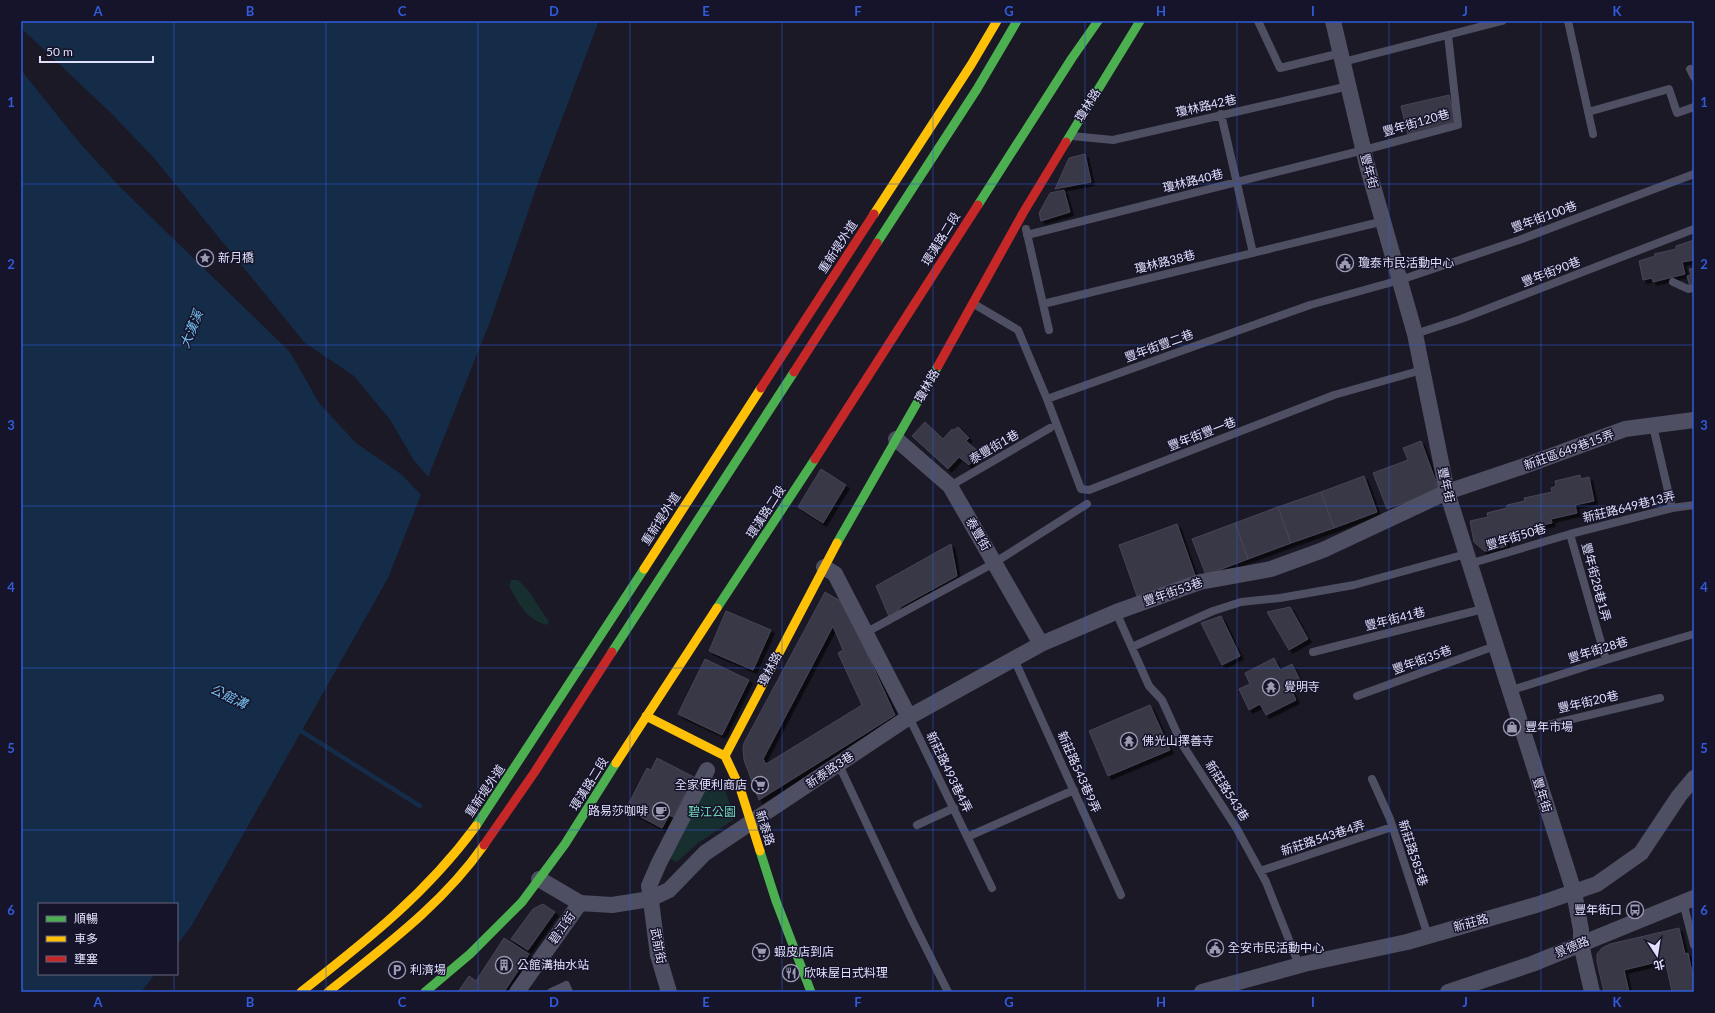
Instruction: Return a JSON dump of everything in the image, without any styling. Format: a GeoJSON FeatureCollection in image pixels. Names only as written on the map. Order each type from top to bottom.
{"type":"FeatureCollection","features":[{"type":"Feature","properties":{"kind":"street","name":"重新堤外道"},"geometry":{"type":"LineString","coordinates":[[301,992],[366,940],[414,898],[458,851],[471,833],[971,65],[997,21]]}},
{"type":"Feature","properties":{"kind":"street"},"geometry":{"type":"LineString","coordinates":[[328,992],[416,922],[477,855],[534,773],[977,89],[1017,21]]}},
{"type":"Feature","properties":{"kind":"street","name":"環漢路二段"},"geometry":{"type":"LineString","coordinates":[[425,992],[470,954],[522,902],[565,844],[646,716],[813,462],[1072,58],[1098,21]]}},
{"type":"Feature","properties":{"kind":"street","name":"瓊林路"},"geometry":{"type":"LineString","coordinates":[[725,756],[824,567],[973,304],[1022,213],[1140,21]]}},
{"type":"Feature","properties":{"kind":"street","name":"豐年街"},"geometry":{"type":"LineString","coordinates":[[1333,21],[1364,150],[1415,334],[1447,492],[1574,892],[1582,930],[1581,944],[1592,992]]}},
{"type":"Feature","properties":{"kind":"street","name":"新莊區649巷15弄"},"geometry":{"type":"LineString","coordinates":[[1447,492],[1625,429],[1694,420]]}},
{"type":"Feature","properties":{"kind":"street","name":"泰豐街"},"geometry":{"type":"LineString","coordinates":[[896,439],[950,486],[1041,644]]}},
{"type":"Feature","properties":{"kind":"street","name":"豐年街53巷"},"geometry":{"type":"LineString","coordinates":[[909,718],[1041,644],[1116,612],[1200,582],[1271,569],[1323,550],[1447,492]]}},
{"type":"Feature","properties":{"kind":"street"},"geometry":{"type":"LineString","coordinates":[[824,567],[835,574],[909,718]]}},
{"type":"Feature","properties":{"kind":"street"},"geometry":{"type":"LineString","coordinates":[[646,716],[725,756]]}},
{"type":"Feature","properties":{"kind":"street","name":"新泰路3巷"},"geometry":{"type":"LineString","coordinates":[[650,900],[669,890],[705,853],[909,718]]}},
{"type":"Feature","properties":{"kind":"street","name":"新泰路"},"geometry":{"type":"LineString","coordinates":[[725,756],[740,788],[776,901],[811,992]]}},
{"type":"Feature","properties":{"kind":"street"},"geometry":{"type":"LineString","coordinates":[[539,879],[580,903],[612,905],[650,900],[649,886],[659,863],[707,770]]}},
{"type":"Feature","properties":{"kind":"street","name":"新莊路"},"geometry":{"type":"LineString","coordinates":[[1202,992],[1299,965],[1428,936],[1597,884],[1640,853],[1679,796],[1694,778]]}},
{"type":"Feature","properties":{"kind":"street","name":"武前街"},"geometry":{"type":"LineString","coordinates":[[650,900],[658,955],[669,992]]}},
{"type":"Feature","properties":{"kind":"street","name":"景德路"},"geometry":{"type":"LineString","coordinates":[[1448,992],[1532,964],[1688,900]]}},
{"type":"Feature","properties":{"kind":"street","name":"碧江街"},"geometry":{"type":"LineString","coordinates":[[517,992],[580,903]]}},
{"type":"Feature","properties":{"kind":"lane"},"geometry":{"type":"LineString","coordinates":[[1258,21],[1280,68],[1342,58],[1448,35],[1502,21]]}},
{"type":"Feature","properties":{"kind":"lane"},"geometry":{"type":"LineString","coordinates":[[1568,21],[1593,134]]}},
{"type":"Feature","properties":{"kind":"lane","name":"豐年街120巷"},"geometry":{"type":"LineString","coordinates":[[1364,150],[1458,125],[1448,35]]}},
{"type":"Feature","properties":{"kind":"lane"},"geometry":{"type":"LineString","coordinates":[[1690,68],[1694,77]]}},
{"type":"Feature","properties":{"kind":"lane","name":"瓊林路42巷"},"geometry":{"type":"LineString","coordinates":[[1068,136],[1113,140],[1221,114],[1349,86]]}},
{"type":"Feature","properties":{"kind":"lane"},"geometry":{"type":"LineString","coordinates":[[1588,112],[1669,89],[1678,113],[1694,107]]}},
{"type":"Feature","properties":{"kind":"lane"},"geometry":{"type":"LineString","coordinates":[[1221,114],[1253,253]]}},
{"type":"Feature","properties":{"kind":"lane","name":"瓊林路40巷"},"geometry":{"type":"LineString","coordinates":[[1027,235],[1364,150]]}},
{"type":"Feature","properties":{"kind":"lane","name":"豐年街100巷"},"geometry":{"type":"LineString","coordinates":[[1400,280],[1519,240],[1694,174]]}},
{"type":"Feature","properties":{"kind":"lane"},"geometry":{"type":"LineString","coordinates":[[1022,213],[1049,330]]}},
{"type":"Feature","properties":{"kind":"lane","name":"瓊林路38巷"},"geometry":{"type":"LineString","coordinates":[[1043,304],[1384,221]]}},
{"type":"Feature","properties":{"kind":"lane","name":"豐年街90巷"},"geometry":{"type":"LineString","coordinates":[[1415,334],[1461,319],[1694,229]]}},
{"type":"Feature","properties":{"kind":"lane","name":"豐年街豐二巷"},"geometry":{"type":"LineString","coordinates":[[1047,400],[1310,305],[1400,280]]}},
{"type":"Feature","properties":{"kind":"lane"},"geometry":{"type":"LineString","coordinates":[[1672,282],[1688,289],[1694,288]]}},
{"type":"Feature","properties":{"kind":"lane"},"geometry":{"type":"LineString","coordinates":[[973,304],[1018,330],[1047,400]]}},
{"type":"Feature","properties":{"kind":"lane","name":"豐年街豐一巷"},"geometry":{"type":"LineString","coordinates":[[1047,400],[1081,489],[1089,490],[1334,395],[1422,370]]}},
{"type":"Feature","properties":{"kind":"lane"},"geometry":{"type":"LineString","coordinates":[[1653,426],[1672,508]]}},
{"type":"Feature","properties":{"kind":"lane","name":"泰豐街1巷"},"geometry":{"type":"LineString","coordinates":[[950,486],[1050,428]]}},
{"type":"Feature","properties":{"kind":"lane"},"geometry":{"type":"LineString","coordinates":[[865,633],[994,563],[1087,504]]}},
{"type":"Feature","properties":{"kind":"lane","name":"新莊路649巷13弄"},"geometry":{"type":"LineString","coordinates":[[1570,534],[1672,508],[1694,505]]}},
{"type":"Feature","properties":{"kind":"lane","name":"豐年街50巷"},"geometry":{"type":"LineString","coordinates":[[1468,559],[1570,534]]}},
{"type":"Feature","properties":{"kind":"lane","name":"豐年街28巷1弄"},"geometry":{"type":"LineString","coordinates":[[1570,534],[1606,660]]}},
{"type":"Feature","properties":{"kind":"lane"},"geometry":{"type":"LineString","coordinates":[[1132,647],[1213,611],[1241,602],[1280,598],[1354,585],[1468,559]]}},
{"type":"Feature","properties":{"kind":"lane","name":"豐年街41巷"},"geometry":{"type":"LineString","coordinates":[[1313,652],[1484,609]]}},
{"type":"Feature","properties":{"kind":"lane","name":"新莊路543巷"},"geometry":{"type":"LineString","coordinates":[[1116,612],[1149,686],[1162,700],[1182,744],[1237,829],[1266,882],[1299,965]]}},
{"type":"Feature","properties":{"kind":"lane","name":"豐年街28巷"},"geometry":{"type":"LineString","coordinates":[[1509,691],[1694,634]]}},
{"type":"Feature","properties":{"kind":"lane","name":"豐年街35巷"},"geometry":{"type":"LineString","coordinates":[[1356,696],[1495,646]]}},
{"type":"Feature","properties":{"kind":"lane","name":"新莊路543巷9弄"},"geometry":{"type":"LineString","coordinates":[[1014,659],[1121,895]]}},
{"type":"Feature","properties":{"kind":"lane","name":"豐年街20巷"},"geometry":{"type":"LineString","coordinates":[[1522,730],[1660,698]]}},
{"type":"Feature","properties":{"kind":"lane","name":"新莊路493巷4弄"},"geometry":{"type":"LineString","coordinates":[[909,718],[992,888]]}},
{"type":"Feature","properties":{"kind":"lane"},"geometry":{"type":"LineString","coordinates":[[839,765],[948,992]]}},
{"type":"Feature","properties":{"kind":"lane","name":"新莊路585巷"},"geometry":{"type":"LineString","coordinates":[[1372,779],[1392,827],[1428,936]]}},
{"type":"Feature","properties":{"kind":"lane"},"geometry":{"type":"LineString","coordinates":[[967,836],[1074,790]]}},
{"type":"Feature","properties":{"kind":"lane"},"geometry":{"type":"LineString","coordinates":[[917,825],[954,808]]}},
{"type":"Feature","properties":{"kind":"lane","name":"新莊路543巷4弄"},"geometry":{"type":"LineString","coordinates":[[1260,871],[1392,827]]}},
{"type":"Feature","properties":{"kind":"lane"},"geometry":{"type":"LineString","coordinates":[[1688,900],[1694,945]]}},
{"type":"Feature","properties":{"kind":"lane"},"geometry":{"type":"LineString","coordinates":[[551,992],[566,985],[569,992]]}},
{"type":"Feature","properties":{"kind":"green space"},"geometry":{"type":"Polygon","coordinates":[[[511,580],[518,580],[528,590],[549,622],[547,625],[540,623],[524,610],[509,586],[511,580]]]}},
{"type":"Feature","properties":{"kind":"green space","name":"碧江公園"},"geometry":{"type":"Polygon","coordinates":[[[712,776],[723,783],[733,814],[733,820],[698,843],[677,862],[666,857],[712,776]]]}},
{"type":"Feature","properties":{"kind":"water","name":"大漢溪"},"geometry":{"type":"Polygon","coordinates":[[[21,21],[599,21],[541,174],[491,319],[388,578],[192,925],[178,944],[178,903],[38,903],[38,975],[154,975],[141,992],[21,992],[21,21]]]}},
{"type":"Feature","properties":{"kind":"pier","name":"新月橋"},"geometry":{"type":"Polygon","coordinates":[[[21,28],[111,113],[154,158],[305,343],[354,376],[391,421],[413,459],[430,479],[423,497],[401,474],[356,443],[319,403],[290,352],[119,186],[78,141],[21,70],[21,28]]]}},
{"type":"Feature","properties":{"kind":"building"},"geometry":{"type":"Polygon","coordinates":[[[1449,95],[1456,123],[1408,135],[1401,106],[1449,95]]]}},
{"type":"Feature","properties":{"kind":"building"},"geometry":{"type":"Polygon","coordinates":[[[1085,154],[1091,182],[1055,189],[1069,158],[1085,154]]]}},
{"type":"Feature","properties":{"kind":"building"},"geometry":{"type":"Polygon","coordinates":[[[1064,190],[1070,212],[1041,221],[1039,213],[1050,193],[1064,190]]]}},
{"type":"Feature","properties":{"kind":"building"},"geometry":{"type":"Polygon","coordinates":[[[1694,240],[1694,260],[1682,262],[1685,274],[1653,282],[1652,278],[1643,280],[1639,261],[1655,256],[1654,254],[1676,249],[1676,246],[1694,240]]]}},
{"type":"Feature","properties":{"kind":"building"},"geometry":{"type":"Polygon","coordinates":[[[1694,268],[1694,286],[1690,287],[1687,276],[1691,275],[1689,269],[1694,268]]]}},
{"type":"Feature","properties":{"kind":"building"},"geometry":{"type":"Polygon","coordinates":[[[925,422],[943,439],[952,429],[954,430],[958,427],[969,438],[966,441],[980,453],[969,465],[959,457],[948,469],[912,436],[925,422]]]}},
{"type":"Feature","properties":{"kind":"building"},"geometry":{"type":"Polygon","coordinates":[[[1421,441],[1439,490],[1387,509],[1373,473],[1408,460],[1403,448],[1421,441]]]}},
{"type":"Feature","properties":{"kind":"building"},"geometry":{"type":"Polygon","coordinates":[[[821,469],[846,485],[823,523],[798,507],[821,469]]]}},
{"type":"Feature","properties":{"kind":"building"},"geometry":{"type":"Polygon","coordinates":[[[1580,475],[1581,479],[1589,477],[1594,501],[1575,505],[1577,513],[1551,519],[1552,523],[1515,530],[1516,534],[1505,536],[1507,546],[1484,551],[1474,542],[1470,521],[1488,517],[1487,513],[1507,508],[1507,505],[1525,501],[1524,498],[1552,492],[1551,488],[1556,486],[1555,481],[1580,475]]]}},
{"type":"Feature","properties":{"kind":"building"},"geometry":{"type":"Polygon","coordinates":[[[1364,476],[1377,512],[1334,528],[1321,492],[1364,476]]]}},
{"type":"Feature","properties":{"kind":"building"},"geometry":{"type":"Polygon","coordinates":[[[1321,492],[1334,528],[1291,543],[1278,507],[1321,492]]]}},
{"type":"Feature","properties":{"kind":"building"},"geometry":{"type":"Polygon","coordinates":[[[1278,507],[1291,543],[1248,559],[1235,523],[1278,507]]]}},
{"type":"Feature","properties":{"kind":"building"},"geometry":{"type":"Polygon","coordinates":[[[1235,523],[1248,559],[1206,575],[1192,539],[1235,523]]]}},
{"type":"Feature","properties":{"kind":"building"},"geometry":{"type":"Polygon","coordinates":[[[1177,524],[1196,578],[1138,599],[1119,545],[1177,524]]]}},
{"type":"Feature","properties":{"kind":"building"},"geometry":{"type":"Polygon","coordinates":[[[951,544],[957,576],[902,606],[890,619],[876,586],[951,544]]]}},
{"type":"Feature","properties":{"kind":"building"},"geometry":{"type":"Polygon","coordinates":[[[825,592],[844,603],[895,715],[759,800],[744,760],[744,743],[825,592]],[[833,626],[763,759],[766,764],[862,705],[838,653],[843,650],[833,626]]]}},
{"type":"Feature","properties":{"kind":"building"},"geometry":{"type":"Polygon","coordinates":[[[1290,607],[1308,639],[1289,650],[1267,612],[1290,607]]]}},
{"type":"Feature","properties":{"kind":"building"},"geometry":{"type":"Polygon","coordinates":[[[726,611],[771,630],[753,670],[709,651],[726,611]]]}},
{"type":"Feature","properties":{"kind":"building"},"geometry":{"type":"Polygon","coordinates":[[[1221,616],[1240,656],[1222,665],[1201,623],[1221,616]]]}},
{"type":"Feature","properties":{"kind":"building","name":"覺明寺"},"geometry":{"type":"Polygon","coordinates":[[[1274,658],[1280,670],[1292,664],[1302,684],[1291,689],[1296,700],[1266,715],[1260,704],[1249,710],[1239,689],[1250,684],[1245,673],[1274,658]]]}},
{"type":"Feature","properties":{"kind":"building"},"geometry":{"type":"Polygon","coordinates":[[[705,659],[749,680],[722,735],[678,714],[705,659]]]}},
{"type":"Feature","properties":{"kind":"building","name":"佛光山擇善寺"},"geometry":{"type":"Polygon","coordinates":[[[1150,705],[1170,750],[1108,776],[1089,731],[1150,705]]]}},
{"type":"Feature","properties":{"kind":"building"},"geometry":{"type":"Polygon","coordinates":[[[657,758],[694,777],[673,817],[669,815],[662,828],[626,809],[647,768],[651,770],[657,758]]]}},
{"type":"Feature","properties":{"kind":"building"},"geometry":{"type":"Polygon","coordinates":[[[543,904],[555,912],[528,950],[511,939],[533,909],[543,904]]]}},
{"type":"Feature","properties":{"kind":"building"},"geometry":{"type":"Polygon","coordinates":[[[1679,928],[1685,954],[1688,953],[1694,983],[1694,992],[1672,992],[1665,960],[1624,970],[1629,992],[1604,992],[1597,962],[1597,954],[1602,948],[1610,944],[1679,928]]]}},
{"type":"Feature","properties":{"kind":"building","name":"公館溝抽水站"},"geometry":{"type":"Polygon","coordinates":[[[504,938],[529,954],[504,992],[458,992],[469,976],[476,981],[504,938]]]}},
{"type":"Feature","properties":{"kind":"waterway","name":"公館溝"},"geometry":{"type":"LineString","coordinates":[[298,729],[420,806]]}},
{"type":"Feature","properties":{"kind":"traffic: fast"},"geometry":{"type":"LineString","coordinates":[[877,243],[977,89],[1017,21]]}},
{"type":"Feature","properties":{"kind":"traffic: fast"},"geometry":{"type":"LineString","coordinates":[[978,205],[1072,58],[1098,21]]}},
{"type":"Feature","properties":{"kind":"traffic: fast"},"geometry":{"type":"LineString","coordinates":[[1066,142],[1140,21]]}},
{"type":"Feature","properties":{"kind":"traffic: fast"},"geometry":{"type":"LineString","coordinates":[[837,543],[938,366]]}},
{"type":"Feature","properties":{"kind":"traffic: fast"},"geometry":{"type":"LineString","coordinates":[[612,652],[794,372]]}},
{"type":"Feature","properties":{"kind":"traffic: fast"},"geometry":{"type":"LineString","coordinates":[[717,608],[815,459]]}},
{"type":"Feature","properties":{"kind":"traffic: fast"},"geometry":{"type":"LineString","coordinates":[[476,826],[644,569]]}},
{"type":"Feature","properties":{"kind":"traffic: fast"},"geometry":{"type":"LineString","coordinates":[[425,992],[470,954],[522,902],[565,844],[616,763]]}},
{"type":"Feature","properties":{"kind":"traffic: fast"},"geometry":{"type":"LineString","coordinates":[[760,851],[776,901],[811,992]]}},
{"type":"Feature","properties":{"kind":"traffic: slow"},"geometry":{"type":"LineString","coordinates":[[874,214],[971,65],[997,21]]}},
{"type":"Feature","properties":{"kind":"traffic: slow"},"geometry":{"type":"LineString","coordinates":[[644,569],[761,388]]}},
{"type":"Feature","properties":{"kind":"traffic: slow"},"geometry":{"type":"LineString","coordinates":[[725,756],[837,543]]}},
{"type":"Feature","properties":{"kind":"traffic: slow"},"geometry":{"type":"LineString","coordinates":[[616,763],[717,608]]}},
{"type":"Feature","properties":{"kind":"traffic: slow"},"geometry":{"type":"LineString","coordinates":[[646,716],[725,756],[740,788],[760,851]]}},
{"type":"Feature","properties":{"kind":"traffic: slow"},"geometry":{"type":"LineString","coordinates":[[301,992],[372,935],[416,895],[457,851],[476,826]]}},
{"type":"Feature","properties":{"kind":"traffic: slow"},"geometry":{"type":"LineString","coordinates":[[328,992],[412,924],[450,887],[484,845]]}},
{"type":"Feature","properties":{"kind":"traffic: jam"},"geometry":{"type":"LineString","coordinates":[[938,366],[1023,213],[1066,142]]}},
{"type":"Feature","properties":{"kind":"traffic: jam"},"geometry":{"type":"LineString","coordinates":[[815,459],[978,205]]}},
{"type":"Feature","properties":{"kind":"traffic: jam"},"geometry":{"type":"LineString","coordinates":[[761,388],[874,214]]}},
{"type":"Feature","properties":{"kind":"traffic: jam"},"geometry":{"type":"LineString","coordinates":[[794,372],[877,243]]}},
{"type":"Feature","properties":{"kind":"traffic: jam"},"geometry":{"type":"LineString","coordinates":[[484,845],[534,773],[612,652]]}},
{"type":"Feature","properties":{"kind":"place","name":"新月橋"},"geometry":{"type":"Point","coordinates":[205,258]}},
{"type":"Feature","properties":{"kind":"place","name":"瓊泰市民活動中心"},"geometry":{"type":"Point","coordinates":[1345,263]}},
{"type":"Feature","properties":{"kind":"place","name":"覺明寺"},"geometry":{"type":"Point","coordinates":[1271,687]}},
{"type":"Feature","properties":{"kind":"place","name":"豐年市場"},"geometry":{"type":"Point","coordinates":[1512,727]}},
{"type":"Feature","properties":{"kind":"place","name":"佛光山擇善寺"},"geometry":{"type":"Point","coordinates":[1129,741]}},
{"type":"Feature","properties":{"kind":"place","name":"全家便利商店"},"geometry":{"type":"Point","coordinates":[760,785]}},
{"type":"Feature","properties":{"kind":"place","name":"路易莎咖啡"},"geometry":{"type":"Point","coordinates":[661,811]}},
{"type":"Feature","properties":{"kind":"place","name":"豐年街口"},"geometry":{"type":"Point","coordinates":[1635,910]}},
{"type":"Feature","properties":{"kind":"place","name":"全安市民活動中心"},"geometry":{"type":"Point","coordinates":[1215,948]}},
{"type":"Feature","properties":{"kind":"place","name":"蝦皮店到店"},"geometry":{"type":"Point","coordinates":[761,952]}},
{"type":"Feature","properties":{"kind":"place","name":"公館溝抽水站"},"geometry":{"type":"Point","coordinates":[504,965]}},
{"type":"Feature","properties":{"kind":"place","name":"利濟場"},"geometry":{"type":"Point","coordinates":[397,970]}},
{"type":"Feature","properties":{"kind":"place","name":"欣味屋日式料理"},"geometry":{"type":"Point","coordinates":[791,973]}}]}
